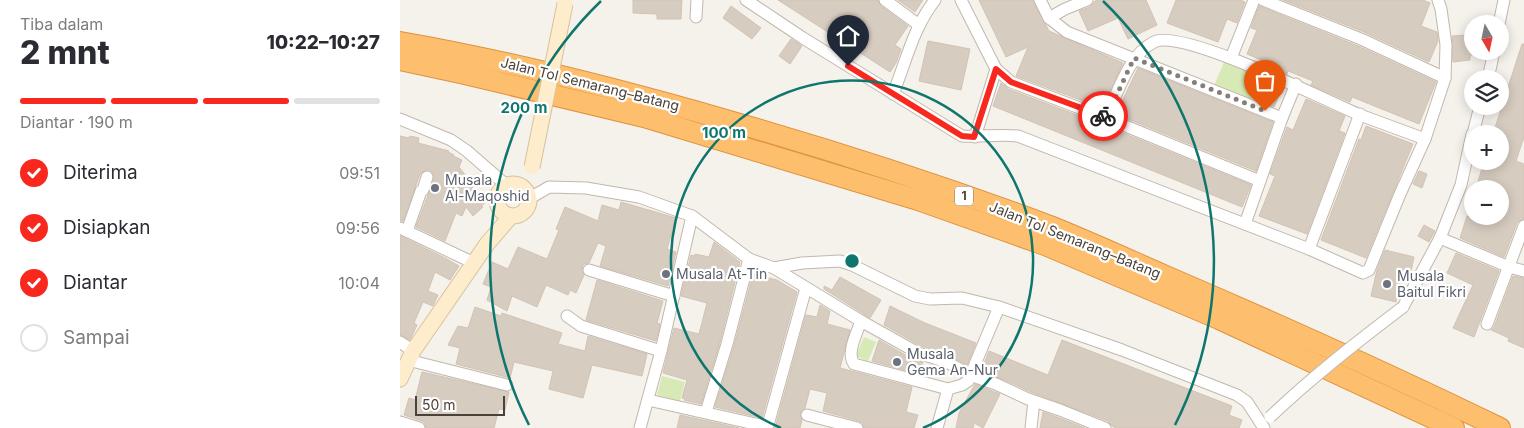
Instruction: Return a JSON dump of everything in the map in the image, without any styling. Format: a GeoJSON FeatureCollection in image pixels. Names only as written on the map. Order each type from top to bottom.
{"type":"FeatureCollection","features":[{"type":"Feature","properties":{"kind":"highway","name":"Jalan Tol Semarang–Batang"},"geometry":{"type":"LineString","coordinates":[[400,42],[469,54],[646,97],[792,139],[921,180],[1051,227],[1214,296],[1389,374],[1500,428]]}},
{"type":"Feature","properties":{"kind":"highway","name":"Jalan Tol Semarang–Batang"},"geometry":{"type":"LineString","coordinates":[[400,60],[644,117],[787,159],[954,213],[1045,245],[1219,319],[1454,428]]}},
{"type":"Feature","properties":{"kind":"street"},"geometry":{"type":"LineString","coordinates":[[696,17],[697,0]]}},
{"type":"Feature","properties":{"kind":"street"},"geometry":{"type":"LineString","coordinates":[[746,0],[795,33],[962,136],[974,137],[1003,134],[1018,136],[1309,249],[1363,273],[1369,270],[1425,139],[1445,78],[1446,45],[1440,5]]}},
{"type":"Feature","properties":{"kind":"street"},"geometry":{"type":"LineString","coordinates":[[885,0],[919,25]]}},
{"type":"Feature","properties":{"kind":"street"},"geometry":{"type":"LineString","coordinates":[[893,94],[919,25],[935,0]]}},
{"type":"Feature","properties":{"kind":"street"},"geometry":{"type":"LineString","coordinates":[[962,0],[996,69],[1011,82],[1106,118],[1260,181]]}},
{"type":"Feature","properties":{"kind":"street"},"geometry":{"type":"LineString","coordinates":[[1040,0],[1049,18],[1068,32],[1282,118]]}},
{"type":"Feature","properties":{"kind":"street"},"geometry":{"type":"LineString","coordinates":[[1049,18],[1087,0]]}},
{"type":"Feature","properties":{"kind":"street"},"geometry":{"type":"LineString","coordinates":[[1231,58],[1254,0]]}},
{"type":"Feature","properties":{"kind":"street"},"geometry":{"type":"LineString","coordinates":[[1263,0],[1361,39],[1445,78]]}},
{"type":"Feature","properties":{"kind":"street"},"geometry":{"type":"LineString","coordinates":[[1501,15],[1504,0]]}},
{"type":"Feature","properties":{"kind":"street"},"geometry":{"type":"LineString","coordinates":[[528,193],[517,184],[506,185],[500,191],[497,198],[498,206],[503,212],[511,216],[525,211],[529,205],[528,193],[532,166],[566,2]]}},
{"type":"Feature","properties":{"kind":"street"},"geometry":{"type":"LineString","coordinates":[[1106,118],[1134,58],[1156,40],[1166,40],[1178,41],[1231,58],[1296,84],[1360,114],[1425,139]]}},
{"type":"Feature","properties":{"kind":"street"},"geometry":{"type":"LineString","coordinates":[[974,137],[996,69]]}},
{"type":"Feature","properties":{"kind":"street"},"geometry":{"type":"LineString","coordinates":[[1245,224],[1282,118],[1296,84]]}},
{"type":"Feature","properties":{"kind":"street"},"geometry":{"type":"LineString","coordinates":[[1309,249],[1360,114]]}},
{"type":"Feature","properties":{"kind":"street"},"geometry":{"type":"LineString","coordinates":[[400,119],[451,140],[468,150],[506,185]]}},
{"type":"Feature","properties":{"kind":"street"},"geometry":{"type":"LineString","coordinates":[[774,268],[802,263],[840,261],[915,296],[930,299],[962,298],[999,307],[1122,350],[1237,394],[1247,402],[1262,427],[1270,417],[1318,374],[1403,307],[1440,238],[1464,169]]}},
{"type":"Feature","properties":{"kind":"street"},"geometry":{"type":"LineString","coordinates":[[427,177],[423,190],[421,190],[404,229],[474,263]]}},
{"type":"Feature","properties":{"kind":"street"},"geometry":{"type":"LineString","coordinates":[[528,193],[549,187],[586,188],[639,197],[692,216],[749,259],[774,268],[861,322],[918,352],[947,362],[970,375],[1100,427]]}},
{"type":"Feature","properties":{"kind":"street"},"geometry":{"type":"LineString","coordinates":[[400,379],[411,355],[487,244],[511,216]]}},
{"type":"Feature","properties":{"kind":"street"},"geometry":{"type":"LineString","coordinates":[[640,428],[661,351],[692,216]]}},
{"type":"Feature","properties":{"kind":"street"},"geometry":{"type":"LineString","coordinates":[[1487,324],[1524,226]]}},
{"type":"Feature","properties":{"kind":"street"},"geometry":{"type":"LineString","coordinates":[[1440,238],[1509,267],[1524,271]]}},
{"type":"Feature","properties":{"kind":"street"},"geometry":{"type":"LineString","coordinates":[[706,412],[727,344],[749,259]]}},
{"type":"Feature","properties":{"kind":"street"},"geometry":{"type":"LineString","coordinates":[[588,270],[674,296]]}},
{"type":"Feature","properties":{"kind":"street"},"geometry":{"type":"LineString","coordinates":[[648,400],[764,426],[769,424],[806,288]]}},
{"type":"Feature","properties":{"kind":"street"},"geometry":{"type":"LineString","coordinates":[[861,322],[854,340],[851,356],[854,364],[948,390],[966,384],[999,307]]}},
{"type":"Feature","properties":{"kind":"street"},"geometry":{"type":"LineString","coordinates":[[567,316],[581,326],[661,351]]}},
{"type":"Feature","properties":{"kind":"street"},"geometry":{"type":"LineString","coordinates":[[400,342],[411,355],[507,385]]}},
{"type":"Feature","properties":{"kind":"street"},"geometry":{"type":"LineString","coordinates":[[937,428],[948,390]]}},
{"type":"Feature","properties":{"kind":"street"},"geometry":{"type":"LineString","coordinates":[[1031,428],[1034,401]]}},
{"type":"Feature","properties":{"kind":"street"},"geometry":{"type":"LineString","coordinates":[[807,415],[857,428]]}},
{"type":"Feature","properties":{"kind":"street"},"geometry":{"type":"LineString","coordinates":[[400,422],[418,428]]}},
{"type":"Feature","properties":{"kind":"green space"},"geometry":{"type":"Polygon","coordinates":[[[1224,62],[1261,77],[1251,101],[1214,86],[1224,62]]]}},
{"type":"Feature","properties":{"kind":"green space"},"geometry":{"type":"Polygon","coordinates":[[[864,337],[876,342],[868,361],[856,356],[864,337]]]}},
{"type":"Feature","properties":{"kind":"green space"},"geometry":{"type":"Polygon","coordinates":[[[662,376],[685,382],[680,401],[657,395],[662,376]]]}},
{"type":"Feature","properties":{"kind":"building"},"geometry":{"type":"Polygon","coordinates":[[[633,0],[682,0],[681,19],[657,19],[657,14],[633,13],[633,0]]]}},
{"type":"Feature","properties":{"kind":"building"},"geometry":{"type":"Polygon","coordinates":[[[778,0],[878,0],[881,6],[908,26],[895,45],[901,49],[896,63],[890,72],[778,0]]]}},
{"type":"Feature","properties":{"kind":"building"},"geometry":{"type":"Polygon","coordinates":[[[898,0],[923,0],[915,12],[898,0]]]}},
{"type":"Feature","properties":{"kind":"building"},"geometry":{"type":"Polygon","coordinates":[[[979,0],[1033,0],[1049,31],[1123,63],[1102,108],[1016,76],[1028,47],[1006,57],[979,0]]]}},
{"type":"Feature","properties":{"kind":"building"},"geometry":{"type":"Polygon","coordinates":[[[1096,0],[1146,0],[1157,25],[1128,39],[1118,18],[1088,31],[1079,11],[1090,7],[1096,0]]]}},
{"type":"Feature","properties":{"kind":"building"},"geometry":{"type":"Polygon","coordinates":[[[1176,0],[1240,0],[1245,2],[1237,23],[1227,19],[1218,42],[1167,23],[1176,0]]]}},
{"type":"Feature","properties":{"kind":"building"},"geometry":{"type":"Polygon","coordinates":[[[1283,0],[1423,0],[1430,3],[1421,26],[1437,32],[1438,41],[1429,62],[1364,32],[1283,0]]]}},
{"type":"Feature","properties":{"kind":"building"},"geometry":{"type":"Polygon","coordinates":[[[731,6],[761,28],[752,39],[723,18],[731,6]]]}},
{"type":"Feature","properties":{"kind":"building"},"geometry":{"type":"Polygon","coordinates":[[[1259,6],[1358,46],[1436,82],[1419,124],[1352,97],[1350,102],[1311,85],[1313,81],[1288,71],[1287,74],[1273,68],[1274,65],[1247,54],[1257,30],[1251,28],[1259,6]]]}},
{"type":"Feature","properties":{"kind":"building"},"geometry":{"type":"Polygon","coordinates":[[[1464,35],[1464,60],[1470,60],[1453,62],[1452,36],[1464,35]]]}},
{"type":"Feature","properties":{"kind":"building"},"geometry":{"type":"Polygon","coordinates":[[[791,39],[802,46],[790,64],[779,56],[791,39]]]}},
{"type":"Feature","properties":{"kind":"building"},"geometry":{"type":"Polygon","coordinates":[[[928,41],[970,49],[961,90],[919,81],[928,41]]]}},
{"type":"Feature","properties":{"kind":"building"},"geometry":{"type":"Polygon","coordinates":[[[1522,44],[1524,44],[1524,137],[1516,161],[1524,164],[1524,219],[1517,223],[1504,257],[1460,238],[1464,225],[1509,225],[1509,180],[1479,180],[1481,170],[1509,170],[1509,125],[1496,125],[1499,115],[1509,115],[1509,84],[1522,44]]]}},
{"type":"Feature","properties":{"kind":"building"},"geometry":{"type":"Polygon","coordinates":[[[1138,68],[1273,122],[1256,171],[1116,114],[1138,68]]]}},
{"type":"Feature","properties":{"kind":"building"},"geometry":{"type":"Polygon","coordinates":[[[1267,82],[1282,88],[1274,107],[1260,101],[1267,82]]]}},
{"type":"Feature","properties":{"kind":"building"},"geometry":{"type":"Polygon","coordinates":[[[1001,83],[1008,89],[1251,185],[1242,207],[993,106],[1001,83]]]}},
{"type":"Feature","properties":{"kind":"building"},"geometry":{"type":"Polygon","coordinates":[[[1306,99],[1345,116],[1339,131],[1345,133],[1307,234],[1259,216],[1275,176],[1270,174],[1287,127],[1293,130],[1306,99]]]}},
{"type":"Feature","properties":{"kind":"building"},"geometry":{"type":"Polygon","coordinates":[[[1366,126],[1413,144],[1366,258],[1321,240],[1359,139],[1361,140],[1366,126]]]}},
{"type":"Feature","properties":{"kind":"building"},"geometry":{"type":"Polygon","coordinates":[[[400,136],[419,138],[418,143],[449,151],[453,156],[462,160],[459,167],[466,176],[465,178],[485,203],[473,216],[466,207],[462,216],[456,213],[445,241],[416,227],[434,179],[434,175],[430,170],[425,170],[420,174],[403,221],[400,221],[400,136]]]}},
{"type":"Feature","properties":{"kind":"building"},"geometry":{"type":"Polygon","coordinates":[[[1419,171],[1427,174],[1422,188],[1413,184],[1419,171]]]}},
{"type":"Feature","properties":{"kind":"building"},"geometry":{"type":"Polygon","coordinates":[[[621,202],[676,218],[667,249],[676,252],[668,286],[600,266],[606,246],[598,243],[589,263],[584,264],[582,267],[584,275],[576,293],[570,290],[568,295],[546,285],[537,307],[512,296],[507,311],[487,300],[491,287],[483,284],[492,262],[508,269],[518,247],[547,259],[559,230],[556,229],[565,207],[598,221],[602,205],[619,210],[621,202]]]}},
{"type":"Feature","properties":{"kind":"building"},"geometry":{"type":"Polygon","coordinates":[[[1424,225],[1435,231],[1429,242],[1418,236],[1424,225]]]}},
{"type":"Feature","properties":{"kind":"building"},"geometry":{"type":"Polygon","coordinates":[[[400,236],[459,266],[450,280],[435,272],[428,291],[438,295],[433,306],[423,302],[414,323],[417,325],[410,340],[400,335],[400,236]]]}},
{"type":"Feature","properties":{"kind":"building"},"geometry":{"type":"Polygon","coordinates":[[[714,242],[740,262],[720,342],[701,404],[682,398],[687,380],[663,373],[674,328],[699,334],[707,303],[681,296],[691,255],[709,257],[714,242]]]}},
{"type":"Feature","properties":{"kind":"building"},"geometry":{"type":"Polygon","coordinates":[[[1385,250],[1414,257],[1411,271],[1403,269],[1396,302],[1371,296],[1377,270],[1385,250]]]}},
{"type":"Feature","properties":{"kind":"building"},"geometry":{"type":"Polygon","coordinates":[[[1456,253],[1499,271],[1474,337],[1453,328],[1473,285],[1447,273],[1456,253]]]}},
{"type":"Feature","properties":{"kind":"building"},"geometry":{"type":"Polygon","coordinates":[[[753,274],[777,280],[797,292],[762,418],[715,407],[734,346],[753,274]]]}},
{"type":"Feature","properties":{"kind":"building"},"geometry":{"type":"Polygon","coordinates":[[[1513,276],[1524,278],[1524,348],[1508,341],[1509,338],[1491,330],[1494,327],[1513,276]]]}},
{"type":"Feature","properties":{"kind":"building"},"geometry":{"type":"Polygon","coordinates":[[[840,277],[881,300],[870,318],[824,289],[824,286],[832,290],[840,277]]]}},
{"type":"Feature","properties":{"kind":"building"},"geometry":{"type":"Polygon","coordinates":[[[597,280],[663,301],[657,323],[660,324],[656,341],[586,320],[597,280]]]}},
{"type":"Feature","properties":{"kind":"building"},"geometry":{"type":"Polygon","coordinates":[[[820,305],[830,311],[827,324],[850,330],[840,368],[912,387],[906,412],[918,415],[914,428],[864,428],[863,423],[859,421],[823,411],[827,393],[810,389],[805,408],[800,414],[802,420],[800,428],[775,428],[806,315],[817,317],[820,305]]]}},
{"type":"Feature","properties":{"kind":"building"},"geometry":{"type":"Polygon","coordinates":[[[890,306],[925,323],[976,343],[967,365],[949,355],[921,346],[884,325],[890,306]]]}},
{"type":"Feature","properties":{"kind":"building"},"geometry":{"type":"Polygon","coordinates":[[[475,307],[501,316],[502,313],[562,333],[558,344],[585,351],[588,336],[647,354],[642,376],[592,365],[583,398],[549,389],[553,371],[514,362],[510,378],[456,364],[460,348],[448,345],[458,326],[468,328],[475,307]]]}},
{"type":"Feature","properties":{"kind":"building","name":"Musala Gema An-Nur"},"geometry":{"type":"Polygon","coordinates":[[[879,340],[914,360],[923,362],[919,374],[872,361],[879,340]]]}},
{"type":"Feature","properties":{"kind":"building"},"geometry":{"type":"Polygon","coordinates":[[[1062,340],[1232,406],[1229,415],[1242,420],[1239,428],[1116,428],[1108,421],[981,371],[989,351],[1048,375],[1062,340]]]}},
{"type":"Feature","properties":{"kind":"building"},"geometry":{"type":"Polygon","coordinates":[[[422,372],[509,392],[505,410],[499,409],[494,428],[426,428],[425,423],[422,421],[404,415],[409,398],[415,400],[422,372]]]}},
{"type":"Feature","properties":{"kind":"building"},"geometry":{"type":"Polygon","coordinates":[[[975,384],[1000,394],[983,428],[974,423],[973,428],[956,428],[959,413],[975,384]]]}},
{"type":"Feature","properties":{"kind":"building"},"geometry":{"type":"Polygon","coordinates":[[[1043,412],[1057,417],[1085,428],[1040,428],[1043,412]]]}},
{"type":"Feature","properties":{"kind":"building"},"geometry":{"type":"Polygon","coordinates":[[[680,415],[739,428],[677,428],[680,415]]]}},
{"type":"Feature","properties":{"kind":"way so far"},"geometry":{"type":"LineString","coordinates":[[1103,116],[1106,118],[1134,58],[1265,111]]}},
{"type":"Feature","properties":{"kind":"place","name":"Musala Al-Maqoshid"},"geometry":{"type":"Point","coordinates":[435,188]}},
{"type":"Feature","properties":{"kind":"place","name":"Musala At-Tin"},"geometry":{"type":"Point","coordinates":[666,274]}},
{"type":"Feature","properties":{"kind":"place","name":"Musala Baitul Fikri"},"geometry":{"type":"Point","coordinates":[1387,284]}},
{"type":"Feature","properties":{"kind":"place","name":"Musala Gema An-Nur"},"geometry":{"type":"Point","coordinates":[897,362]}},
{"type":"Feature","properties":{"kind":"route"},"geometry":{"type":"LineString","coordinates":[[848,66],[962,136],[974,137],[996,69],[1011,82],[1047,97],[1103,116]]}}]}
